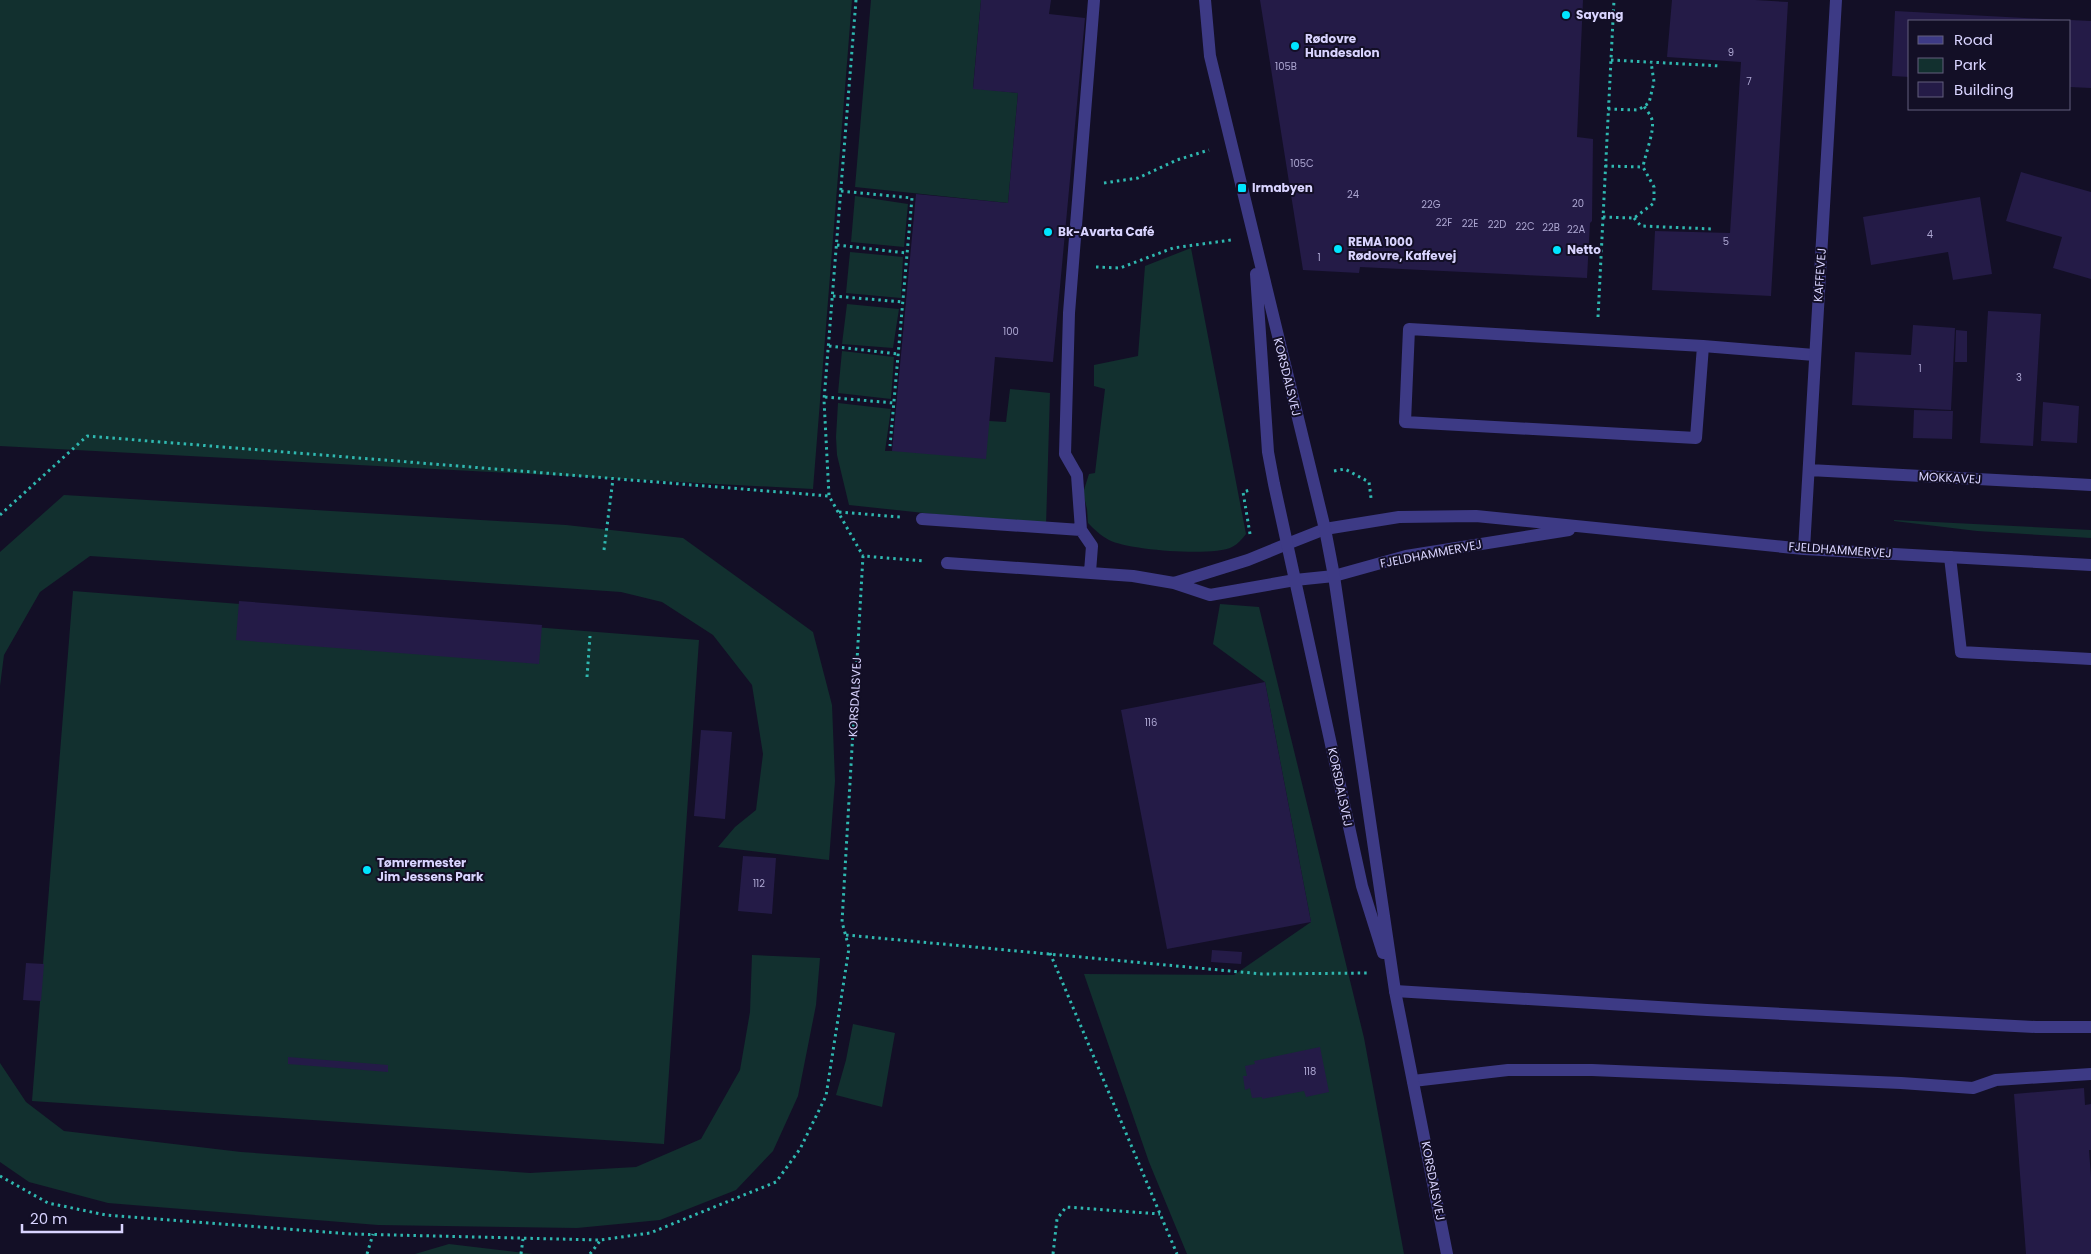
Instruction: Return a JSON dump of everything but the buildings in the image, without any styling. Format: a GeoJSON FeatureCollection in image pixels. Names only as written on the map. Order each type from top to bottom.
{"type":"FeatureCollection","features":[{"type":"Feature","properties":{"kind":"street"},"geometry":{"type":"LineString","coordinates":[[1090,572],[1092,546],[1081,530],[1077,475],[1065,454],[1069,312],[1094,0]]}},
{"type":"Feature","properties":{"kind":"street","name":"KORSDALSVEJ"},"geometry":{"type":"LineString","coordinates":[[1205,0],[1210,56],[1325,529],[1334,576],[1396,991],[1447,1254]]}},
{"type":"Feature","properties":{"kind":"street","name":"KAFFEVEJ"},"geometry":{"type":"LineString","coordinates":[[1804,549],[1836,0]]}},
{"type":"Feature","properties":{"kind":"street","name":"KORSDALSVEJ"},"geometry":{"type":"LineString","coordinates":[[1253,237],[1268,452],[1362,886],[1396,991]]}},
{"type":"Feature","properties":{"kind":"street"},"geometry":{"type":"LineString","coordinates":[[1703,346],[1696,438],[1405,422],[1409,329],[1703,346],[1814,355]]}},
{"type":"Feature","properties":{"kind":"street","name":"MOKKAVEJ"},"geometry":{"type":"LineString","coordinates":[[1809,470],[2091,485]]}},
{"type":"Feature","properties":{"kind":"street","name":"FJELDHAMMERVEJ"},"geometry":{"type":"LineString","coordinates":[[1174,583],[1248,560],[1325,529],[1399,517],[1476,516],[1804,549],[2091,565]]}},
{"type":"Feature","properties":{"kind":"street"},"geometry":{"type":"LineString","coordinates":[[922,519],[1081,530]]}},
{"type":"Feature","properties":{"kind":"street","name":"FJELDHAMMERVEJ"},"geometry":{"type":"LineString","coordinates":[[1334,576],[1406,556],[1589,526]]}},
{"type":"Feature","properties":{"kind":"street"},"geometry":{"type":"LineString","coordinates":[[1950,557],[1961,652],[2091,658]]}},
{"type":"Feature","properties":{"kind":"street"},"geometry":{"type":"LineString","coordinates":[[947,562],[1133,576],[1174,583],[1210,595],[1295,580],[1334,576]]}},
{"type":"Feature","properties":{"kind":"street"},"geometry":{"type":"LineString","coordinates":[[1396,991],[1717,1011],[2026,1027],[2091,1026]]}},
{"type":"Feature","properties":{"kind":"street"},"geometry":{"type":"LineString","coordinates":[[1413,1081],[1508,1070],[1592,1070],[1901,1083],[1973,1088],[1996,1080],[2091,1074]]}},
{"type":"Feature","properties":{"kind":"path"},"geometry":{"type":"LineString","coordinates":[[856,0],[824,397],[829,496],[863,556],[947,562]]}},
{"type":"Feature","properties":{"kind":"path"},"geometry":{"type":"LineString","coordinates":[[1596,340],[1614,0]]}},
{"type":"Feature","properties":{"kind":"path"},"geometry":{"type":"LineString","coordinates":[[1611,60],[1722,66]]}},
{"type":"Feature","properties":{"kind":"path"},"geometry":{"type":"LineString","coordinates":[[1608,109],[1638,110],[1648,103],[1654,82],[1651,62]]}},
{"type":"Feature","properties":{"kind":"path"},"geometry":{"type":"LineString","coordinates":[[1603,217],[1634,218],[1654,203],[1654,187],[1643,167],[1646,148],[1653,132],[1652,120],[1644,106]]}},
{"type":"Feature","properties":{"kind":"path"},"geometry":{"type":"LineString","coordinates":[[1080,180],[1106,183],[1138,178],[1178,160],[1231,144]]}},
{"type":"Feature","properties":{"kind":"path"},"geometry":{"type":"LineString","coordinates":[[1605,166],[1643,167]]}},
{"type":"Feature","properties":{"kind":"path"},"geometry":{"type":"LineString","coordinates":[[841,191],[912,198],[890,446]]}},
{"type":"Feature","properties":{"kind":"path"},"geometry":{"type":"LineString","coordinates":[[1634,218],[1641,226],[1713,229]]}},
{"type":"Feature","properties":{"kind":"path"},"geometry":{"type":"LineString","coordinates":[[1073,266],[1120,268],[1173,248],[1253,237]]}},
{"type":"Feature","properties":{"kind":"path"},"geometry":{"type":"LineString","coordinates":[[837,245],[907,253]]}},
{"type":"Feature","properties":{"kind":"path"},"geometry":{"type":"LineString","coordinates":[[833,296],[903,302]]}},
{"type":"Feature","properties":{"kind":"path"},"geometry":{"type":"LineString","coordinates":[[829,346],[898,354]]}},
{"type":"Feature","properties":{"kind":"path"},"geometry":{"type":"LineString","coordinates":[[824,397],[894,404]]}},
{"type":"Feature","properties":{"kind":"path"},"geometry":{"type":"LineString","coordinates":[[0,515],[87,436],[829,496]]}},
{"type":"Feature","properties":{"kind":"path"},"geometry":{"type":"LineString","coordinates":[[604,550],[613,479]]}},
{"type":"Feature","properties":{"kind":"path"},"geometry":{"type":"LineString","coordinates":[[1243,492],[1251,539]]}},
{"type":"Feature","properties":{"kind":"path"},"geometry":{"type":"LineString","coordinates":[[838,512],[922,519]]}},
{"type":"Feature","properties":{"kind":"path","name":"KORSDALSVEJ"},"geometry":{"type":"LineString","coordinates":[[0,1176],[48,1203],[106,1215],[373,1234],[600,1240],[650,1233],[776,1182],[800,1149],[826,1096],[849,948],[842,922],[863,556]]}},
{"type":"Feature","properties":{"kind":"path"},"geometry":{"type":"LineString","coordinates":[[587,677],[590,636]]}},
{"type":"Feature","properties":{"kind":"path"},"geometry":{"type":"LineString","coordinates":[[846,936],[1050,953],[1262,974],[1390,973]]}},
{"type":"Feature","properties":{"kind":"path"},"geometry":{"type":"LineString","coordinates":[[1050,953],[1177,1254]]}},
{"type":"Feature","properties":{"kind":"path"},"geometry":{"type":"LineString","coordinates":[[1053,1254],[1057,1219],[1066,1207],[1160,1214]]}},
{"type":"Feature","properties":{"kind":"path"},"geometry":{"type":"LineString","coordinates":[[367,1254],[373,1234]]}},
{"type":"Feature","properties":{"kind":"path"},"geometry":{"type":"LineString","coordinates":[[521,1254],[523,1239]]}},
{"type":"Feature","properties":{"kind":"path"},"geometry":{"type":"LineString","coordinates":[[590,1254],[600,1240]]}},
{"type":"Feature","properties":{"kind":"green space"},"geometry":{"type":"Polygon","coordinates":[[[0,0],[852,0],[813,489],[0,446],[0,0]]]}},
{"type":"Feature","properties":{"kind":"green space"},"geometry":{"type":"Polygon","coordinates":[[[871,0],[981,0],[973,88],[1018,93],[1008,203],[855,187],[871,0]]]}},
{"type":"Feature","properties":{"kind":"green space"},"geometry":{"type":"Polygon","coordinates":[[[855,196],[908,204],[904,247],[851,242],[855,196]]]}},
{"type":"Feature","properties":{"kind":"green space"},"geometry":{"type":"Polygon","coordinates":[[[1191,248],[1246,534],[1232,547],[1207,552],[1170,551],[1119,544],[1103,536],[1088,523],[1083,493],[1089,474],[1095,473],[1105,389],[1094,386],[1094,365],[1138,356],[1145,266],[1191,248]]]}},
{"type":"Feature","properties":{"kind":"green space"},"geometry":{"type":"Polygon","coordinates":[[[850,252],[903,257],[901,298],[846,293],[850,252]]]}},
{"type":"Feature","properties":{"kind":"green space"},"geometry":{"type":"Polygon","coordinates":[[[847,304],[899,309],[893,348],[842,344],[847,304]]]}},
{"type":"Feature","properties":{"kind":"green space"},"geometry":{"type":"Polygon","coordinates":[[[842,351],[894,357],[891,399],[838,393],[842,351]]]}},
{"type":"Feature","properties":{"kind":"green space"},"geometry":{"type":"Polygon","coordinates":[[[1010,389],[1050,393],[1046,526],[849,505],[837,455],[838,403],[891,409],[885,451],[892,451],[989,421],[1006,422],[1010,389]]]}},
{"type":"Feature","properties":{"kind":"green space"},"geometry":{"type":"Polygon","coordinates":[[[64,495],[566,525],[683,538],[813,632],[832,705],[835,781],[829,860],[718,847],[735,827],[756,810],[763,754],[752,685],[713,635],[662,602],[621,592],[90,556],[40,592],[4,655],[0,686],[0,552],[64,495]]]}},
{"type":"Feature","properties":{"kind":"green space"},"geometry":{"type":"Polygon","coordinates":[[[1894,520],[2091,530],[2091,538],[1977,531],[1894,520]]]}},
{"type":"Feature","properties":{"kind":"green space","name":"Tømrermester Jim Jessens Park"},"geometry":{"type":"Polygon","coordinates":[[[73,591],[699,640],[664,1144],[32,1101],[73,591]]]}},
{"type":"Feature","properties":{"kind":"green space"},"geometry":{"type":"Polygon","coordinates":[[[1220,604],[1259,607],[1364,1038],[1404,1254],[1187,1254],[1149,1162],[1084,974],[1234,975],[1311,922],[1265,682],[1213,644],[1220,604]]]}},
{"type":"Feature","properties":{"kind":"green space"},"geometry":{"type":"Polygon","coordinates":[[[752,955],[820,958],[816,1005],[798,1096],[773,1151],[736,1190],[660,1220],[577,1228],[378,1225],[108,1203],[29,1182],[0,1162],[0,1063],[26,1102],[64,1131],[241,1152],[530,1173],[636,1167],[701,1139],[740,1070],[750,1012],[752,955]]]}},
{"type":"Feature","properties":{"kind":"green space"},"geometry":{"type":"Polygon","coordinates":[[[853,1024],[895,1033],[882,1107],[836,1095],[846,1060],[853,1024]]]}},
{"type":"Feature","properties":{"kind":"green space"},"geometry":{"type":"Polygon","coordinates":[[[449,1244],[533,1254],[415,1254],[449,1244]]]}},
{"type":"Feature","properties":{"kind":"place","name":"Sayang"},"geometry":{"type":"Point","coordinates":[1566,15]}},
{"type":"Feature","properties":{"kind":"place","name":"Rødovre Hundesalon"},"geometry":{"type":"Point","coordinates":[1295,46]}},
{"type":"Feature","properties":{"kind":"place","name":"Irmabyen"},"geometry":{"type":"Point","coordinates":[1242,188]}},
{"type":"Feature","properties":{"kind":"place","name":"Bk-Avarta Café"},"geometry":{"type":"Point","coordinates":[1048,232]}},
{"type":"Feature","properties":{"kind":"place","name":"REMA 1000 Rødovre, Kaffevej"},"geometry":{"type":"Point","coordinates":[1338,249]}},
{"type":"Feature","properties":{"kind":"place","name":"Netto"},"geometry":{"type":"Point","coordinates":[1557,250]}},
{"type":"Feature","properties":{"kind":"place","name":"Tømrermester Jim Jessens Park"},"geometry":{"type":"Point","coordinates":[367,870]}}]}
